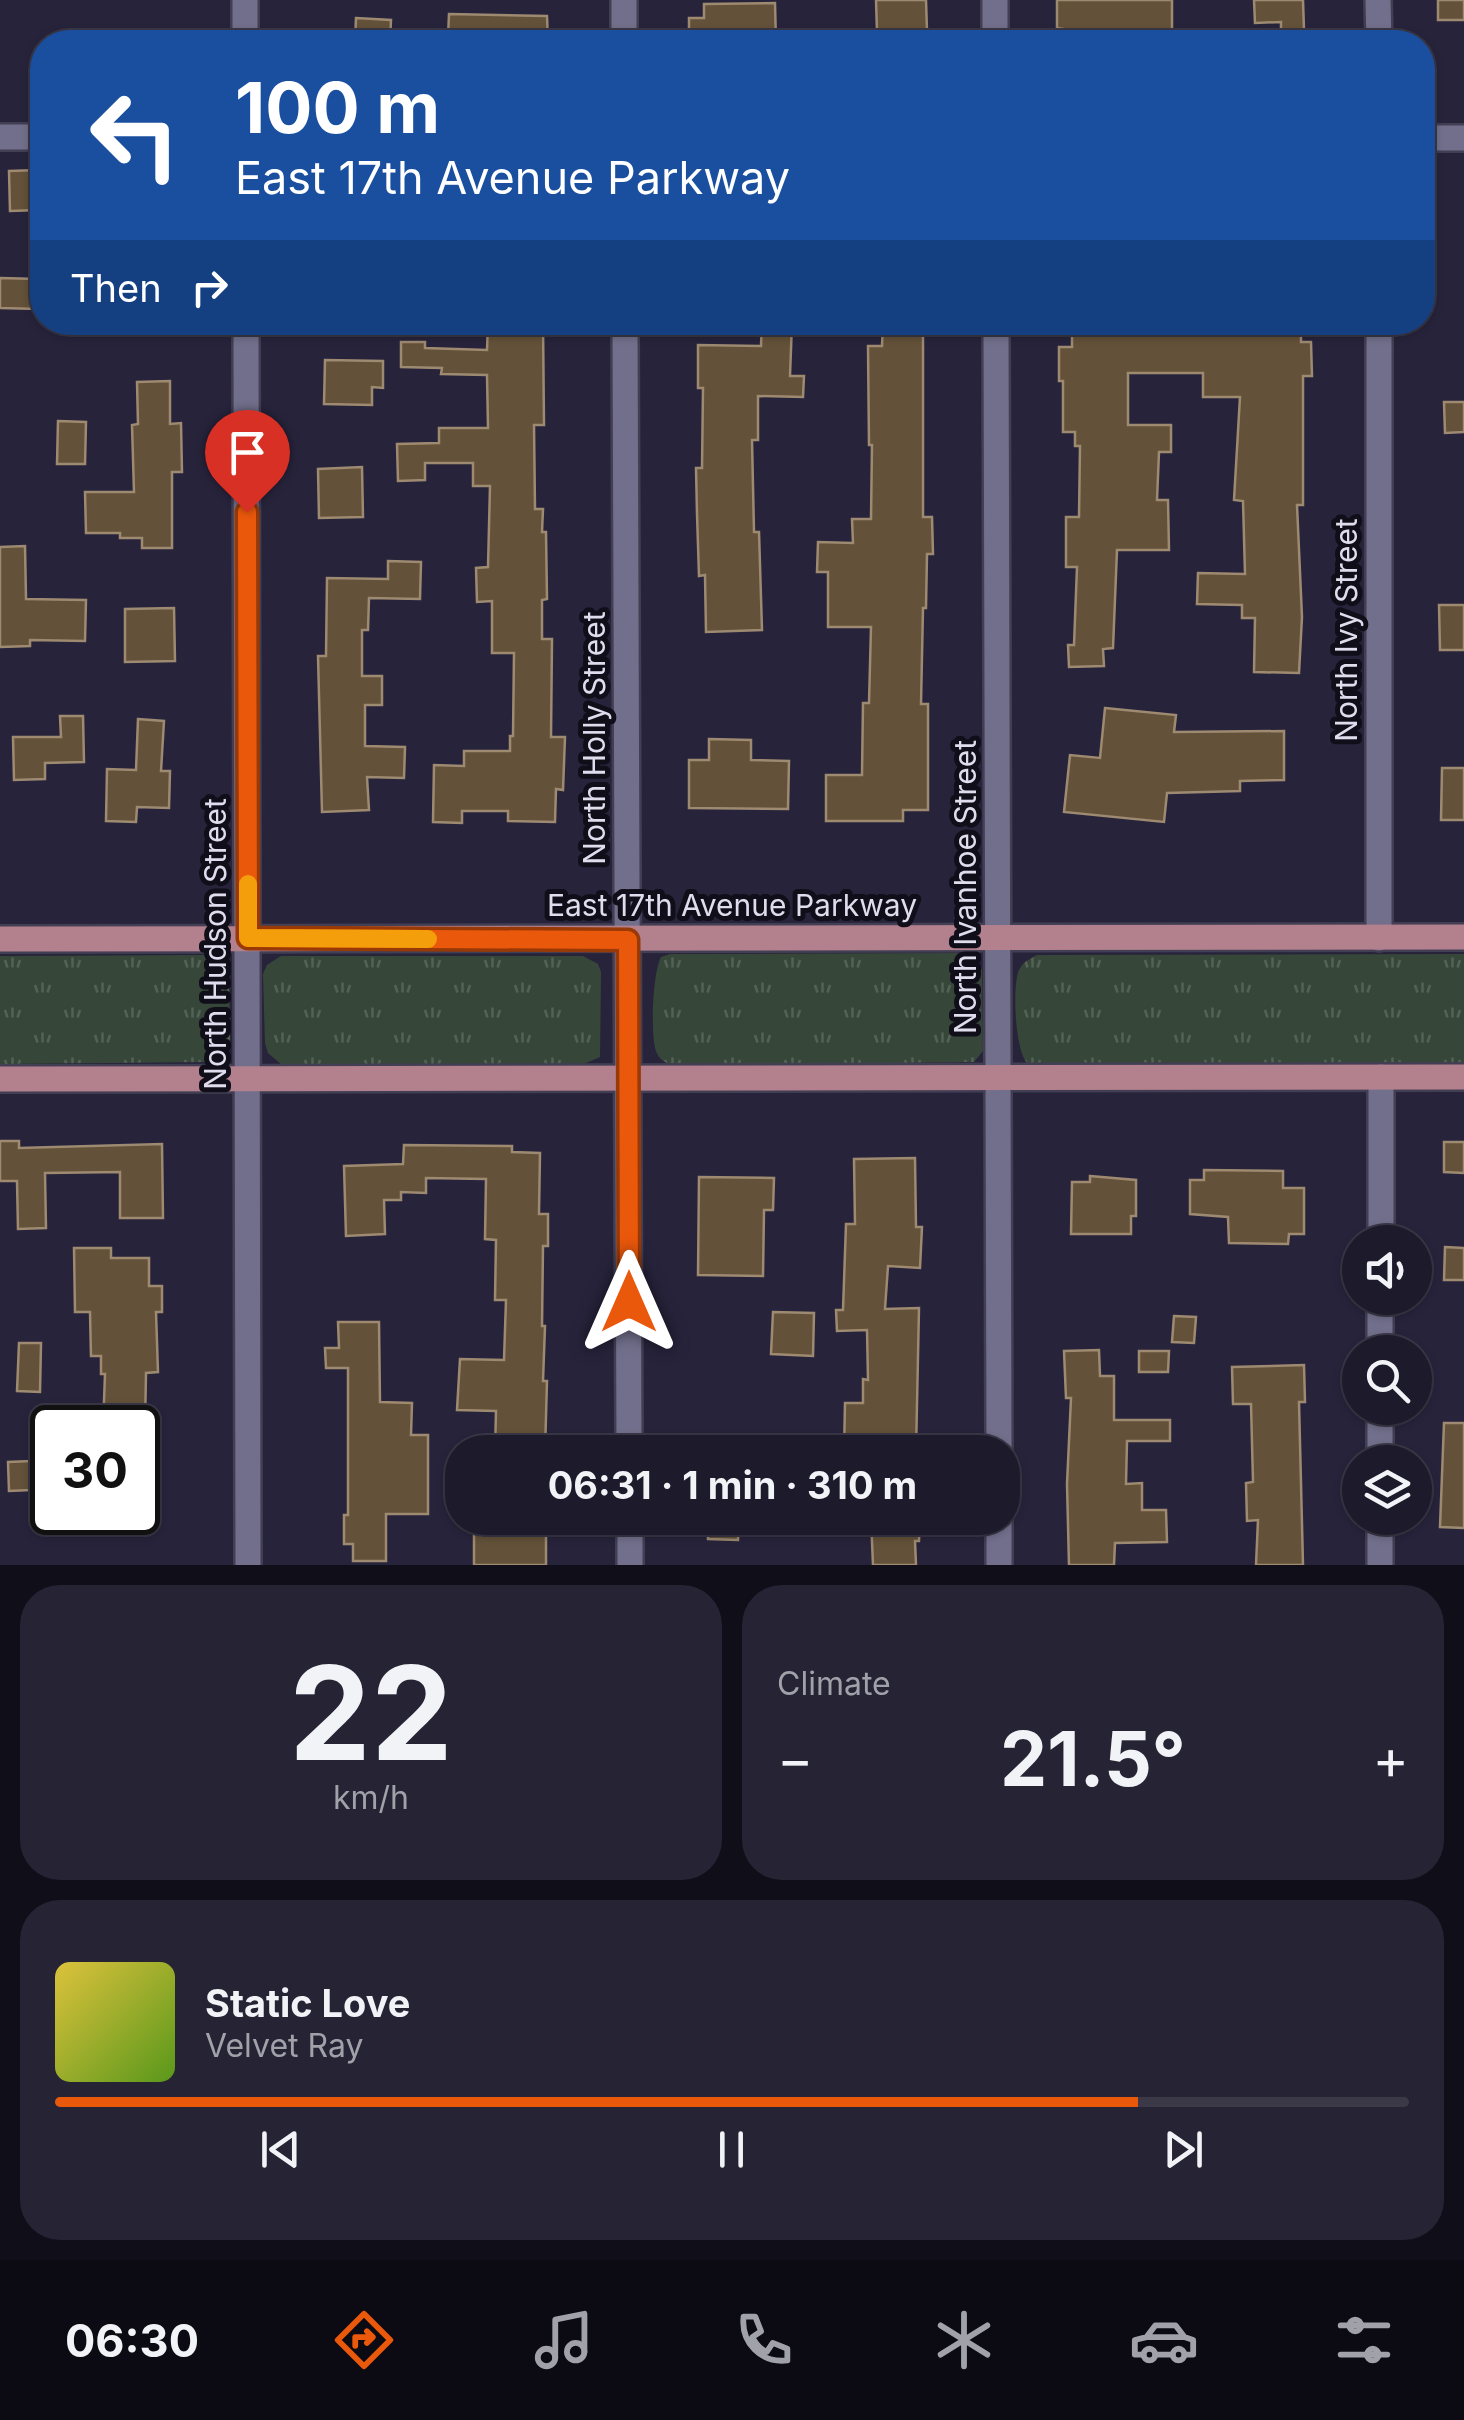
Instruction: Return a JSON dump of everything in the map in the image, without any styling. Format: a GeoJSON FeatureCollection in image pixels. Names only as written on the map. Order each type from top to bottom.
{"type":"FeatureCollection","features":[{"type":"Feature","properties":{"kind":"main road","name":"East 17th Avenue Parkway"},"geometry":{"type":"LineString","coordinates":[[0,939],[1464,938]]}},
{"type":"Feature","properties":{"kind":"main road"},"geometry":{"type":"LineString","coordinates":[[0,1079],[1464,1077]]}},
{"type":"Feature","properties":{"kind":"street"},"geometry":{"type":"LineString","coordinates":[[245,0],[245,30]]}},
{"type":"Feature","properties":{"kind":"street"},"geometry":{"type":"LineString","coordinates":[[624,0],[624,30]]}},
{"type":"Feature","properties":{"kind":"street"},"geometry":{"type":"LineString","coordinates":[[995,0],[995,30]]}},
{"type":"Feature","properties":{"kind":"street"},"geometry":{"type":"LineString","coordinates":[[1378,0],[1378,30]]}},
{"type":"Feature","properties":{"kind":"street"},"geometry":{"type":"LineString","coordinates":[[0,137],[30,137]]}},
{"type":"Feature","properties":{"kind":"street"},"geometry":{"type":"LineString","coordinates":[[1435,138],[1464,138]]}},
{"type":"Feature","properties":{"kind":"street","name":"North Hudson Street"},"geometry":{"type":"LineString","coordinates":[[246,335],[248,1565]]}},
{"type":"Feature","properties":{"kind":"street","name":"North Holly Street"},"geometry":{"type":"LineString","coordinates":[[625,335],[630,1435]]}},
{"type":"Feature","properties":{"kind":"street","name":"North Ivanhoe Street"},"geometry":{"type":"LineString","coordinates":[[996,335],[999,1435]]}},
{"type":"Feature","properties":{"kind":"street","name":"North Ivy Street"},"geometry":{"type":"LineString","coordinates":[[1379,335],[1380,938]]}},
{"type":"Feature","properties":{"kind":"street"},"geometry":{"type":"LineString","coordinates":[[1380,1225],[1381,1077]]}},
{"type":"Feature","properties":{"kind":"street"},"geometry":{"type":"LineString","coordinates":[[630,1535],[630,1565]]}},
{"type":"Feature","properties":{"kind":"street"},"geometry":{"type":"LineString","coordinates":[[999,1535],[999,1565]]}},
{"type":"Feature","properties":{"kind":"street"},"geometry":{"type":"LineString","coordinates":[[1380,1535],[1380,1565]]}},
{"type":"Feature","properties":{"kind":"green space"},"geometry":{"type":"Polygon","coordinates":[[[670,954],[974,956],[982,970],[983,1051],[974,1062],[674,1066],[656,1051],[656,975],[661,957],[670,954]]]}},
{"type":"Feature","properties":{"kind":"green space"},"geometry":{"type":"Polygon","coordinates":[[[1464,954],[1464,1064],[1037,1067],[1027,1063],[1020,1045],[1017,978],[1022,965],[1037,955],[1464,954]]]}},
{"type":"Feature","properties":{"kind":"green space"},"geometry":{"type":"Polygon","coordinates":[[[206,955],[223,963],[229,977],[229,1050],[217,1062],[0,1064],[0,956],[206,955]]]}},
{"type":"Feature","properties":{"kind":"green space"},"geometry":{"type":"Polygon","coordinates":[[[281,956],[583,956],[598,964],[601,972],[600,1057],[584,1064],[282,1065],[268,1053],[265,1043],[263,974],[267,965],[281,956]]]}},
{"type":"Feature","properties":{"kind":"building"},"geometry":{"type":"Polygon","coordinates":[[[876,0],[926,0],[927,30],[877,30],[876,0]]]}},
{"type":"Feature","properties":{"kind":"building"},"geometry":{"type":"Polygon","coordinates":[[[1057,0],[1172,0],[1172,30],[1057,28],[1057,0]]]}},
{"type":"Feature","properties":{"kind":"building"},"geometry":{"type":"Polygon","coordinates":[[[1254,0],[1303,0],[1304,30],[1281,30],[1281,22],[1255,23],[1254,0]]]}},
{"type":"Feature","properties":{"kind":"building"},"geometry":{"type":"Polygon","coordinates":[[[1438,0],[1464,0],[1464,20],[1438,20],[1438,0]]]}},
{"type":"Feature","properties":{"kind":"building"},"geometry":{"type":"Polygon","coordinates":[[[775,3],[776,30],[689,30],[689,18],[704,18],[704,4],[775,3]]]}},
{"type":"Feature","properties":{"kind":"building"},"geometry":{"type":"Polygon","coordinates":[[[449,14],[547,16],[548,30],[448,30],[449,14]]]}},
{"type":"Feature","properties":{"kind":"building"},"geometry":{"type":"Polygon","coordinates":[[[356,18],[391,20],[391,30],[356,30],[356,18]]]}},
{"type":"Feature","properties":{"kind":"building"},"geometry":{"type":"Polygon","coordinates":[[[30,170],[30,210],[10,211],[9,171],[30,170]]]}},
{"type":"Feature","properties":{"kind":"building"},"geometry":{"type":"Polygon","coordinates":[[[0,278],[30,279],[30,309],[0,308],[0,278]]]}},
{"type":"Feature","properties":{"kind":"building"},"geometry":{"type":"Polygon","coordinates":[[[488,335],[543,335],[544,425],[534,425],[535,509],[543,509],[542,532],[546,532],[547,599],[542,600],[542,639],[552,639],[551,737],[565,737],[563,790],[556,789],[555,822],[508,821],[508,811],[462,811],[462,823],[433,822],[434,765],[464,766],[464,751],[510,751],[514,653],[492,653],[492,601],[477,602],[476,568],[488,567],[490,486],[473,486],[473,463],[425,463],[425,480],[398,481],[397,444],[439,443],[439,428],[488,428],[487,375],[441,374],[442,368],[401,367],[401,342],[425,342],[425,348],[487,350],[488,335]]]}},
{"type":"Feature","properties":{"kind":"building"},"geometry":{"type":"Polygon","coordinates":[[[761,335],[792,335],[790,376],[804,376],[803,397],[758,396],[758,440],[752,440],[762,630],[706,632],[705,575],[699,576],[697,514],[696,468],[702,468],[703,388],[698,388],[698,345],[761,346],[761,335]]]}},
{"type":"Feature","properties":{"kind":"building"},"geometry":{"type":"Polygon","coordinates":[[[882,335],[923,335],[923,517],[932,517],[933,554],[927,554],[921,704],[928,704],[928,810],[903,810],[903,821],[826,821],[826,775],[862,775],[863,703],[869,703],[871,627],[828,627],[828,572],[817,572],[818,542],[853,543],[852,519],[871,519],[868,346],[882,346],[882,335]]]}},
{"type":"Feature","properties":{"kind":"building"},"geometry":{"type":"Polygon","coordinates":[[[1072,335],[1301,335],[1301,342],[1311,342],[1312,376],[1303,376],[1303,505],[1297,505],[1302,617],[1299,673],[1254,672],[1255,618],[1242,618],[1242,605],[1197,604],[1198,573],[1245,574],[1243,501],[1234,500],[1240,397],[1203,397],[1203,373],[1128,373],[1128,425],[1171,425],[1171,452],[1159,452],[1157,500],[1168,500],[1169,550],[1117,550],[1113,648],[1103,649],[1104,666],[1069,667],[1068,645],[1074,645],[1077,567],[1066,567],[1066,517],[1079,517],[1080,446],[1075,446],[1075,432],[1063,432],[1059,347],[1072,347],[1072,335]]]}},
{"type":"Feature","properties":{"kind":"building"},"geometry":{"type":"Polygon","coordinates":[[[325,360],[383,361],[383,388],[372,387],[372,405],[324,404],[325,360]]]}},
{"type":"Feature","properties":{"kind":"building"},"geometry":{"type":"Polygon","coordinates":[[[170,381],[170,424],[181,423],[182,472],[172,472],[172,548],[142,548],[142,538],[120,538],[120,533],[86,533],[85,492],[134,492],[132,425],[138,424],[137,382],[170,381]]]}},
{"type":"Feature","properties":{"kind":"building"},"geometry":{"type":"Polygon","coordinates":[[[1444,402],[1464,402],[1464,432],[1445,433],[1444,402]]]}},
{"type":"Feature","properties":{"kind":"building"},"geometry":{"type":"Polygon","coordinates":[[[58,421],[86,422],[85,464],[57,464],[58,421]]]}},
{"type":"Feature","properties":{"kind":"building"},"geometry":{"type":"Polygon","coordinates":[[[362,467],[363,517],[319,518],[318,469],[362,467]]]}},
{"type":"Feature","properties":{"kind":"building"},"geometry":{"type":"Polygon","coordinates":[[[25,546],[26,599],[86,600],[85,641],[30,640],[30,646],[0,647],[0,547],[25,546]]]}},
{"type":"Feature","properties":{"kind":"building"},"geometry":{"type":"Polygon","coordinates":[[[388,561],[421,562],[420,599],[369,598],[368,630],[362,630],[362,676],[382,676],[382,705],[365,705],[365,746],[405,747],[404,778],[367,777],[369,810],[322,812],[318,656],[326,656],[327,578],[388,579],[388,561]]]}},
{"type":"Feature","properties":{"kind":"building"},"geometry":{"type":"Polygon","coordinates":[[[1439,605],[1464,605],[1464,650],[1440,650],[1439,605]]]}},
{"type":"Feature","properties":{"kind":"building"},"geometry":{"type":"Polygon","coordinates":[[[174,608],[175,661],[125,662],[125,609],[174,608]]]}},
{"type":"Feature","properties":{"kind":"building"},"geometry":{"type":"Polygon","coordinates":[[[1105,708],[1176,715],[1174,732],[1284,731],[1284,780],[1240,781],[1240,791],[1167,793],[1164,822],[1064,812],[1070,755],[1100,758],[1105,708]]]}},
{"type":"Feature","properties":{"kind":"building"},"geometry":{"type":"Polygon","coordinates":[[[60,716],[83,716],[84,762],[45,763],[45,779],[14,780],[13,737],[61,737],[60,716]]]}},
{"type":"Feature","properties":{"kind":"building"},"geometry":{"type":"Polygon","coordinates":[[[138,719],[164,721],[161,771],[170,771],[169,808],[137,807],[136,822],[106,821],[107,769],[136,770],[138,719]]]}},
{"type":"Feature","properties":{"kind":"building"},"geometry":{"type":"Polygon","coordinates":[[[709,739],[751,740],[751,760],[789,761],[788,809],[689,808],[689,760],[709,760],[709,739]]]}},
{"type":"Feature","properties":{"kind":"building"},"geometry":{"type":"Polygon","coordinates":[[[1442,768],[1464,768],[1464,820],[1441,820],[1442,768]]]}},
{"type":"Feature","properties":{"kind":"building"},"geometry":{"type":"Polygon","coordinates":[[[0,1141],[19,1141],[19,1148],[162,1144],[163,1218],[120,1218],[120,1172],[45,1173],[46,1228],[18,1229],[17,1181],[0,1181],[0,1141]]]}},
{"type":"Feature","properties":{"kind":"building"},"geometry":{"type":"Polygon","coordinates":[[[1444,1142],[1464,1142],[1464,1173],[1444,1172],[1444,1142]]]}},
{"type":"Feature","properties":{"kind":"building"},"geometry":{"type":"Polygon","coordinates":[[[404,1145],[512,1146],[512,1152],[540,1153],[539,1214],[548,1214],[548,1246],[543,1246],[542,1326],[543,1381],[547,1381],[545,1435],[495,1435],[496,1411],[457,1410],[460,1359],[504,1360],[506,1300],[495,1300],[496,1240],[485,1239],[486,1179],[426,1178],[426,1193],[401,1192],[401,1200],[384,1200],[385,1234],[346,1236],[344,1166],[403,1164],[404,1145]]]}},
{"type":"Feature","properties":{"kind":"building"},"geometry":{"type":"Polygon","coordinates":[[[915,1158],[916,1227],[922,1227],[920,1268],[888,1266],[885,1309],[919,1308],[916,1435],[844,1435],[845,1403],[863,1403],[863,1379],[868,1380],[867,1330],[837,1331],[836,1310],[843,1310],[846,1224],[855,1224],[854,1159],[915,1158]]]}},
{"type":"Feature","properties":{"kind":"building"},"geometry":{"type":"Polygon","coordinates":[[[1204,1170],[1283,1171],[1283,1188],[1304,1188],[1304,1234],[1289,1234],[1288,1244],[1229,1243],[1228,1217],[1190,1214],[1190,1180],[1204,1180],[1204,1170]]]}},
{"type":"Feature","properties":{"kind":"building"},"geometry":{"type":"Polygon","coordinates":[[[1090,1176],[1136,1180],[1136,1216],[1131,1216],[1131,1234],[1071,1234],[1072,1182],[1090,1182],[1090,1176]]]}},
{"type":"Feature","properties":{"kind":"building"},"geometry":{"type":"Polygon","coordinates":[[[699,1177],[774,1178],[773,1210],[764,1210],[763,1276],[698,1275],[699,1177]]]}},
{"type":"Feature","properties":{"kind":"building"},"geometry":{"type":"Polygon","coordinates":[[[1445,1247],[1464,1248],[1464,1280],[1444,1280],[1445,1247]]]}},
{"type":"Feature","properties":{"kind":"building"},"geometry":{"type":"Polygon","coordinates":[[[74,1248],[111,1248],[111,1258],[149,1258],[149,1286],[162,1286],[162,1312],[156,1312],[158,1372],[146,1373],[145,1405],[104,1405],[105,1374],[101,1374],[101,1356],[91,1356],[90,1312],[75,1312],[74,1248]]]}},
{"type":"Feature","properties":{"kind":"building"},"geometry":{"type":"Polygon","coordinates":[[[773,1312],[814,1313],[813,1356],[771,1354],[773,1312]]]}},
{"type":"Feature","properties":{"kind":"building"},"geometry":{"type":"Polygon","coordinates":[[[1174,1316],[1196,1317],[1194,1343],[1172,1342],[1174,1316]]]}},
{"type":"Feature","properties":{"kind":"building"},"geometry":{"type":"Polygon","coordinates":[[[338,1322],[379,1322],[380,1402],[412,1403],[411,1435],[428,1435],[428,1514],[386,1514],[386,1561],[353,1561],[353,1544],[344,1544],[344,1515],[348,1515],[348,1368],[326,1368],[325,1348],[339,1348],[338,1322]]]}},
{"type":"Feature","properties":{"kind":"building"},"geometry":{"type":"Polygon","coordinates":[[[19,1343],[41,1343],[40,1392],[17,1391],[19,1343]]]}},
{"type":"Feature","properties":{"kind":"building"},"geometry":{"type":"Polygon","coordinates":[[[1099,1350],[1100,1376],[1114,1376],[1114,1420],[1170,1420],[1170,1441],[1127,1441],[1126,1484],[1142,1483],[1142,1510],[1166,1510],[1167,1542],[1115,1543],[1114,1565],[1069,1565],[1071,1398],[1066,1398],[1064,1351],[1099,1350]]]}},
{"type":"Feature","properties":{"kind":"building"},"geometry":{"type":"Polygon","coordinates":[[[1139,1351],[1169,1351],[1168,1372],[1139,1372],[1139,1351]]]}},
{"type":"Feature","properties":{"kind":"building"},"geometry":{"type":"Polygon","coordinates":[[[1304,1365],[1305,1402],[1299,1402],[1303,1565],[1256,1565],[1258,1520],[1247,1521],[1246,1483],[1253,1482],[1251,1404],[1233,1404],[1232,1367],[1304,1365]]]}},
{"type":"Feature","properties":{"kind":"building"},"geometry":{"type":"Polygon","coordinates":[[[1444,1423],[1464,1423],[1464,1528],[1440,1527],[1444,1423]]]}},
{"type":"Feature","properties":{"kind":"building"},"geometry":{"type":"Polygon","coordinates":[[[30,1461],[30,1490],[9,1491],[8,1462],[30,1461]]]}},
{"type":"Feature","properties":{"kind":"building"},"geometry":{"type":"Polygon","coordinates":[[[474,1535],[546,1535],[546,1565],[474,1565],[474,1535]]]}},
{"type":"Feature","properties":{"kind":"building"},"geometry":{"type":"Polygon","coordinates":[[[708,1535],[738,1535],[738,1540],[708,1539],[708,1535]]]}},
{"type":"Feature","properties":{"kind":"building"},"geometry":{"type":"Polygon","coordinates":[[[872,1535],[919,1535],[919,1541],[915,1541],[916,1565],[873,1565],[872,1535]]]}},
{"type":"Feature","properties":{"kind":"slow traffic"},"geometry":{"type":"LineString","coordinates":[[248,884],[248,938],[428,939]]}},
{"type":"Feature","properties":{"kind":"route"},"geometry":{"type":"LineString","coordinates":[[247,512],[248,938],[628,940],[629,1302]]}}]}
